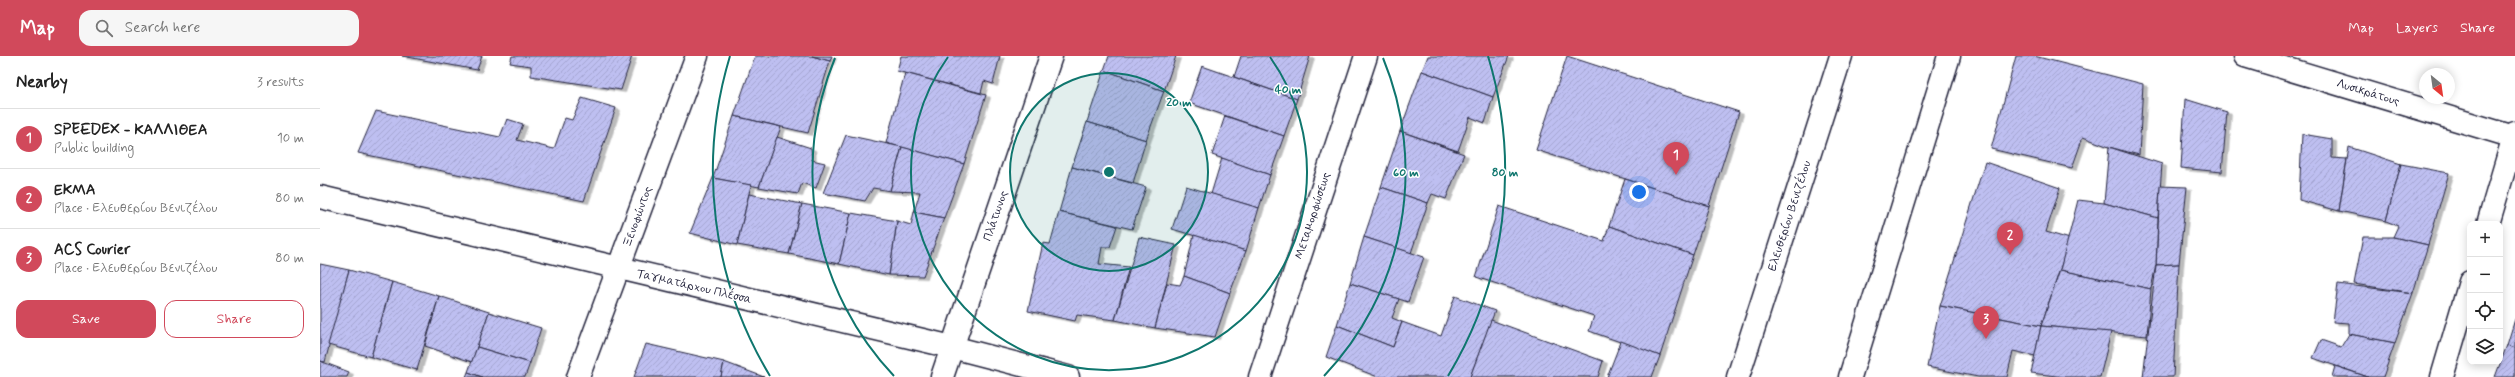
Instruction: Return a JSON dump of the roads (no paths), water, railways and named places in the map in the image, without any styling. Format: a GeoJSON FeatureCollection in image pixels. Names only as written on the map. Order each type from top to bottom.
{"type":"FeatureCollection","features":[{"type":"Feature","properties":{"kind":"street","name":"Ξενοφώντος"},"geometry":{"type":"LineString","coordinates":[[578,377],[697,56]]}},
{"type":"Feature","properties":{"kind":"street","name":"Πλάτωνος"},"geometry":{"type":"LineString","coordinates":[[942,377],[1051,56]]}},
{"type":"Feature","properties":{"kind":"street","name":"Μεταμορφώσεως"},"geometry":{"type":"LineString","coordinates":[[1260,377],[1366,56]]}},
{"type":"Feature","properties":{"kind":"street","name":"Ελευθερίου Βενιζέλου"},"geometry":{"type":"LineString","coordinates":[[1738,377],[1841,56]]}},
{"type":"Feature","properties":{"kind":"street"},"geometry":{"type":"LineString","coordinates":[[1850,377],[1949,56]]}},
{"type":"Feature","properties":{"kind":"street","name":"Λυσικράτους"},"geometry":{"type":"LineString","coordinates":[[2245,56],[2514,135]]}},
{"type":"Feature","properties":{"kind":"street"},"geometry":{"type":"LineString","coordinates":[[2489,221],[2514,135]]}},
{"type":"Feature","properties":{"kind":"street","name":"Ταγματάρχου Πλέσσα"},"geometry":{"type":"LineString","coordinates":[[320,197],[952,347],[1068,377]]}},
{"type":"Feature","properties":{"kind":"street"},"geometry":{"type":"LineString","coordinates":[[2442,377],[2467,292]]}},
{"type":"Feature","properties":{"kind":"place","name":"SPEEDEX - ΚΑΛΛΙΘΕΑ"},"geometry":{"type":"Point","coordinates":[1676,175]}},
{"type":"Feature","properties":{"kind":"place","name":"ΕΚΜΑ"},"geometry":{"type":"Point","coordinates":[2010,255]}},
{"type":"Feature","properties":{"kind":"place","name":"ACS Courier"},"geometry":{"type":"Point","coordinates":[1986,339]}}]}
